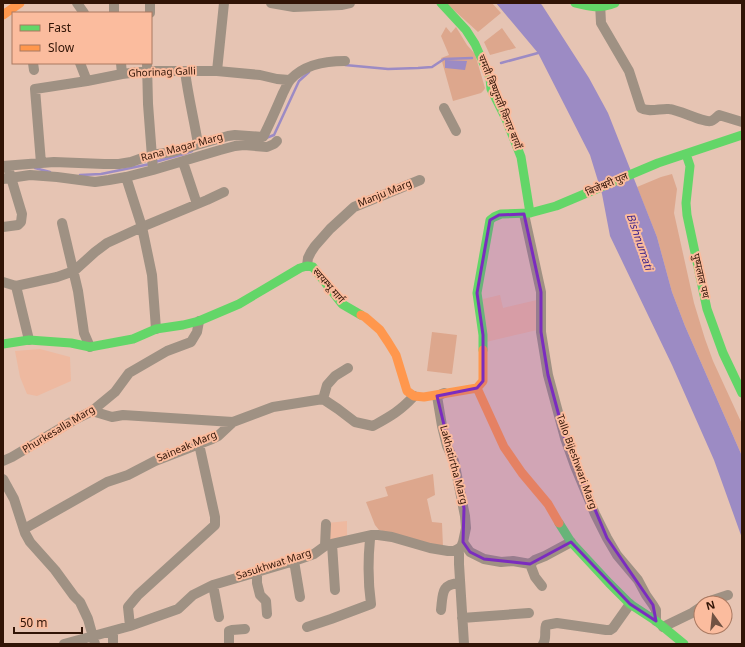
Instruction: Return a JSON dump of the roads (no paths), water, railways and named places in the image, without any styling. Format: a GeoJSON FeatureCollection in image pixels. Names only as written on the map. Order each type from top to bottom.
{"type":"FeatureCollection","features":[{"type":"Feature","properties":{"kind":"main road","name":"चमती बिष्णुमती किनार बायाँ"},"geometry":{"type":"LineString","coordinates":[[441,3],[466,30],[475,44],[490,78],[491,89],[506,119],[521,157],[527,214]]}},
{"type":"Feature","properties":{"kind":"main road"},"geometry":{"type":"LineString","coordinates":[[575,3],[592,8],[600,5],[607,7],[616,3]]}},
{"type":"Feature","properties":{"kind":"main road"},"geometry":{"type":"LineString","coordinates":[[3,15],[19,7]]}},
{"type":"Feature","properties":{"kind":"main road","name":"बिजेश्वरी पुल"},"geometry":{"type":"LineString","coordinates":[[527,214],[556,206],[658,163],[742,135]]}},
{"type":"Feature","properties":{"kind":"main road","name":"पुष्पलाल पथ"},"geometry":{"type":"LineString","coordinates":[[686,154],[690,166],[686,203],[687,215],[707,309],[724,353],[742,393]]}},
{"type":"Feature","properties":{"kind":"main road"},"geometry":{"type":"LineString","coordinates":[[414,396],[424,397],[477,388],[482,381],[483,335],[477,293],[490,220],[501,214],[527,214]]}},
{"type":"Feature","properties":{"kind":"main road","name":"स्वयम्भू मार्ग"},"geometry":{"type":"LineString","coordinates":[[3,344],[29,340],[71,343],[90,347],[133,339],[156,330],[199,321],[239,304],[300,268],[307,266],[313,267],[342,304],[366,317],[380,330],[396,355],[407,391],[414,396]]}},
{"type":"Feature","properties":{"kind":"main road"},"geometry":{"type":"LineString","coordinates":[[477,388],[504,447],[522,473],[548,504],[571,542],[630,604],[684,644]]}},
{"type":"Feature","properties":{"kind":"street"},"geometry":{"type":"LineString","coordinates":[[77,3],[83,12]]}},
{"type":"Feature","properties":{"kind":"street"},"geometry":{"type":"LineString","coordinates":[[217,71],[224,3]]}},
{"type":"Feature","properties":{"kind":"street"},"geometry":{"type":"LineString","coordinates":[[271,3],[294,7],[344,4]]}},
{"type":"Feature","properties":{"kind":"street"},"geometry":{"type":"LineString","coordinates":[[600,5],[601,23],[628,72],[641,108],[645,110],[677,110],[704,121],[710,121],[719,115],[742,122]]}},
{"type":"Feature","properties":{"kind":"street","name":"Rana Magar Marg"},"geometry":{"type":"LineString","coordinates":[[7,173],[41,163],[119,164],[131,162],[151,155],[172,152],[231,135],[263,137],[290,80],[297,73],[315,65],[332,61],[345,61]]}},
{"type":"Feature","properties":{"kind":"street"},"geometry":{"type":"LineString","coordinates":[[80,64],[87,81]]}},
{"type":"Feature","properties":{"kind":"street"},"geometry":{"type":"LineString","coordinates":[[121,64],[122,74]]}},
{"type":"Feature","properties":{"kind":"street"},"geometry":{"type":"LineString","coordinates":[[147,67],[153,170]]}},
{"type":"Feature","properties":{"kind":"street","name":"Ghorinag Galli"},"geometry":{"type":"LineString","coordinates":[[41,163],[35,89],[87,81],[147,67],[184,71],[217,71],[260,75],[290,80]]}},
{"type":"Feature","properties":{"kind":"street"},"geometry":{"type":"LineString","coordinates":[[184,71],[195,121],[198,144]]}},
{"type":"Feature","properties":{"kind":"street"},"geometry":{"type":"LineString","coordinates":[[444,108],[456,131]]}},
{"type":"Feature","properties":{"kind":"street"},"geometry":{"type":"LineString","coordinates":[[3,228],[18,225],[22,219],[22,214],[7,173],[95,182],[126,177],[235,146],[244,145],[267,147],[274,144],[277,140]]}},
{"type":"Feature","properties":{"kind":"street"},"geometry":{"type":"LineString","coordinates":[[183,162],[197,204]]}},
{"type":"Feature","properties":{"kind":"street"},"geometry":{"type":"LineString","coordinates":[[126,177],[142,227],[152,275],[156,330]]}},
{"type":"Feature","properties":{"kind":"street","name":"Manju Marg"},"geometry":{"type":"LineString","coordinates":[[307,266],[308,258],[315,246],[330,228],[354,207],[420,180]]}},
{"type":"Feature","properties":{"kind":"street"},"geometry":{"type":"LineString","coordinates":[[3,282],[16,286],[74,271],[107,243],[224,192]]}},
{"type":"Feature","properties":{"kind":"street","name":"Tallo Bijeshwari Marg"},"geometry":{"type":"LineString","coordinates":[[527,214],[541,292],[541,332],[548,375],[565,438],[595,514],[607,538],[617,555],[638,580],[655,608],[659,624]]}},
{"type":"Feature","properties":{"kind":"street"},"geometry":{"type":"LineString","coordinates":[[62,223],[74,271],[84,333],[90,347]]}},
{"type":"Feature","properties":{"kind":"street"},"geometry":{"type":"LineString","coordinates":[[16,286],[29,340]]}},
{"type":"Feature","properties":{"kind":"street","name":"Phurkesalla Marg"},"geometry":{"type":"LineString","coordinates":[[3,462],[92,411],[115,392],[129,373],[167,351],[191,342],[197,332],[199,321]]}},
{"type":"Feature","properties":{"kind":"street"},"geometry":{"type":"LineString","coordinates":[[348,368],[335,376],[327,384],[323,400],[355,422],[373,426],[398,412],[414,396]]}},
{"type":"Feature","properties":{"kind":"street","name":"Lakhatirtha Marg"},"geometry":{"type":"LineString","coordinates":[[444,393],[437,396],[447,446],[454,461],[464,508],[466,528],[460,546],[458,564],[464,644]]}},
{"type":"Feature","properties":{"kind":"street","name":"Saineak Marg"},"geometry":{"type":"LineString","coordinates":[[24,529],[107,482],[128,475],[155,460],[218,436],[233,422],[273,407],[323,400]]}},
{"type":"Feature","properties":{"kind":"street"},"geometry":{"type":"LineString","coordinates":[[92,411],[112,417],[123,415],[233,422]]}},
{"type":"Feature","properties":{"kind":"street"},"geometry":{"type":"LineString","coordinates":[[130,626],[128,607],[138,595],[215,525],[215,518],[198,444]]}},
{"type":"Feature","properties":{"kind":"street"},"geometry":{"type":"LineString","coordinates":[[3,479],[14,499],[30,542],[55,570],[80,602],[88,619],[94,640]]}},
{"type":"Feature","properties":{"kind":"street"},"geometry":{"type":"LineString","coordinates":[[326,524],[335,590]]}},
{"type":"Feature","properties":{"kind":"street"},"geometry":{"type":"LineString","coordinates":[[307,627],[371,604],[369,566],[370,539],[372,535]]}},
{"type":"Feature","properties":{"kind":"street","name":"Sasukhwat Marg"},"geometry":{"type":"LineString","coordinates":[[64,644],[94,640],[113,631],[178,609],[193,595],[212,585],[294,561],[314,554],[329,545],[378,535],[448,551],[454,551],[460,546]]}},
{"type":"Feature","properties":{"kind":"street"},"geometry":{"type":"LineString","coordinates":[[460,546],[484,559],[530,564],[571,542]]}},
{"type":"Feature","properties":{"kind":"street"},"geometry":{"type":"LineString","coordinates":[[294,561],[300,597]]}},
{"type":"Feature","properties":{"kind":"street"},"geometry":{"type":"LineString","coordinates":[[530,564],[535,577],[542,586]]}},
{"type":"Feature","properties":{"kind":"street"},"geometry":{"type":"LineString","coordinates":[[257,572],[257,583],[260,595],[266,601],[267,614]]}},
{"type":"Feature","properties":{"kind":"street"},"geometry":{"type":"LineString","coordinates":[[441,610],[444,592],[448,585],[460,583]]}},
{"type":"Feature","properties":{"kind":"street"},"geometry":{"type":"LineString","coordinates":[[212,585],[219,616]]}},
{"type":"Feature","properties":{"kind":"street"},"geometry":{"type":"LineString","coordinates":[[543,644],[545,640],[546,625],[557,623],[610,630],[630,604]]}},
{"type":"Feature","properties":{"kind":"street"},"geometry":{"type":"LineString","coordinates":[[462,618],[529,612]]}},
{"type":"Feature","properties":{"kind":"street"},"geometry":{"type":"LineString","coordinates":[[659,624],[693,612]]}},
{"type":"Feature","properties":{"kind":"street"},"geometry":{"type":"LineString","coordinates":[[230,644],[229,631],[245,629]]}},
{"type":"Feature","properties":{"kind":"street"},"geometry":{"type":"LineString","coordinates":[[113,631],[113,644]]}},
{"type":"Feature","properties":{"kind":"water","name":"Bishnumati"},"geometry":{"type":"Polygon","coordinates":[[[496,3],[540,3],[589,78],[608,113],[657,237],[672,292],[685,326],[742,456],[742,538],[714,460],[672,365],[610,236],[602,194],[590,155],[538,53],[496,3]]]}},
{"type":"Feature","properties":{"kind":"water"},"geometry":{"type":"Polygon","coordinates":[[[445,60],[467,61],[465,70],[445,68],[445,60]]]}},
{"type":"Feature","properties":{"kind":"waterway"},"geometry":{"type":"LineString","coordinates":[[501,63],[538,53]]}},
{"type":"Feature","properties":{"kind":"waterway"},"geometry":{"type":"LineString","coordinates":[[345,65],[388,69],[418,68],[432,67],[444,59],[472,58]]}},
{"type":"Feature","properties":{"kind":"waterway"},"geometry":{"type":"LineString","coordinates":[[266,138],[274,135],[299,81],[309,72]]}},
{"type":"Feature","properties":{"kind":"waterway"},"geometry":{"type":"LineString","coordinates":[[155,162],[192,151]]}},
{"type":"Feature","properties":{"kind":"waterway"},"geometry":{"type":"LineString","coordinates":[[80,175],[101,174],[150,164]]}},
{"type":"Feature","properties":{"kind":"waterway"},"geometry":{"type":"LineString","coordinates":[[35,168],[50,172]]}}]}
